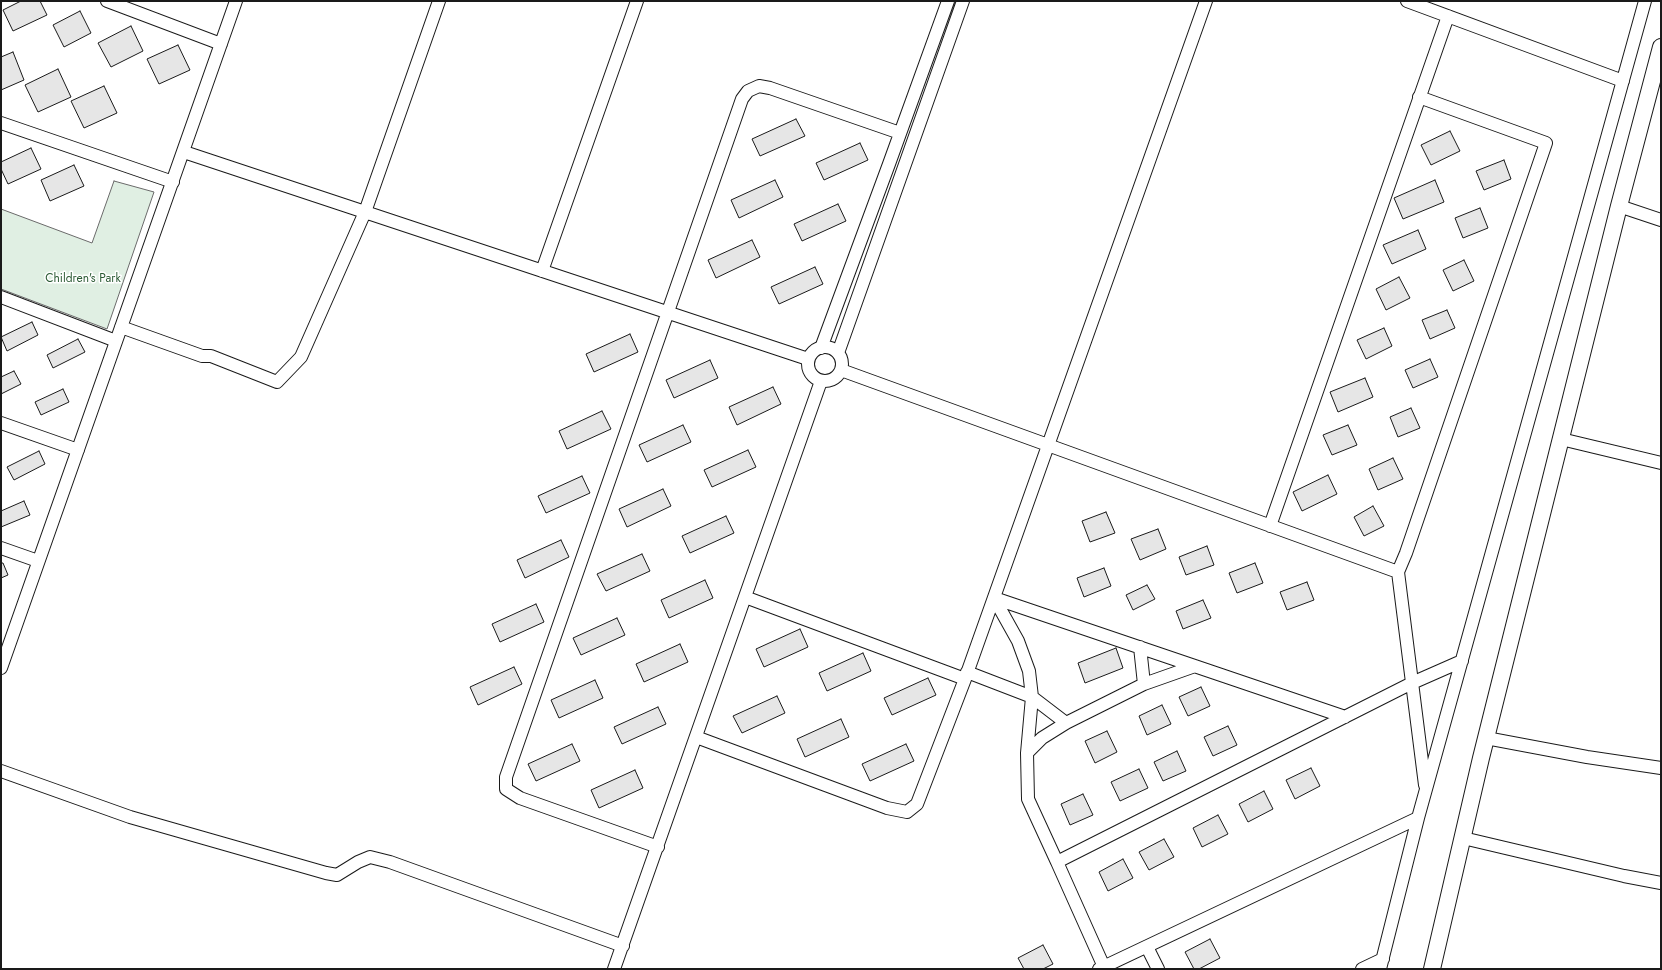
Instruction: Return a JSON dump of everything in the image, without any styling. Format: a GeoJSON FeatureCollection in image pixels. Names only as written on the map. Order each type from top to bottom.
{"type":"FeatureCollection","features":[{"type":"Feature","properties":{"kind":"street"},"geometry":{"type":"LineString","coordinates":[[107,1],[221,44]]}},
{"type":"Feature","properties":{"kind":"street"},"geometry":{"type":"LineString","coordinates":[[1,668],[236,1]]}},
{"type":"Feature","properties":{"kind":"street"},"geometry":{"type":"LineString","coordinates":[[121,327],[202,356],[211,356],[277,382],[301,357],[365,212],[439,1]]}},
{"type":"Feature","properties":{"kind":"street"},"geometry":{"type":"LineString","coordinates":[[542,271],[637,1]]}},
{"type":"Feature","properties":{"kind":"street"},"geometry":{"type":"LineString","coordinates":[[821,348],[948,1]]}},
{"type":"Feature","properties":{"kind":"street"},"geometry":{"type":"LineString","coordinates":[[838,352],[963,1]]}},
{"type":"Feature","properties":{"kind":"street"},"geometry":{"type":"LineString","coordinates":[[696,737],[887,808],[907,812],[917,804],[966,676],[1206,1]]}},
{"type":"Feature","properties":{"kind":"street"},"geometry":{"type":"LineString","coordinates":[[1407,1],[1623,81]]}},
{"type":"Feature","properties":{"kind":"street"},"geometry":{"type":"LineString","coordinates":[[1362,969],[1382,964],[1418,818],[1645,1]]}},
{"type":"Feature","properties":{"kind":"street"},"geometry":{"type":"LineString","coordinates":[[1270,526],[1448,16]]}},
{"type":"Feature","properties":{"kind":"street"},"geometry":{"type":"LineString","coordinates":[[1432,969],[1486,738],[1619,206],[1661,47]]}},
{"type":"Feature","properties":{"kind":"street"},"geometry":{"type":"LineString","coordinates":[[658,847],[520,798],[506,789],[506,777],[669,313],[742,99],[748,91],[759,86],[770,88],[900,133]]}},
{"type":"Feature","properties":{"kind":"street"},"geometry":{"type":"LineString","coordinates":[[1419,97],[1546,143],[1406,553],[1398,572],[1426,792]]}},
{"type":"Feature","properties":{"kind":"street"},"geometry":{"type":"LineString","coordinates":[[1,123],[173,182]]}},
{"type":"Feature","properties":{"kind":"street"},"geometry":{"type":"LineString","coordinates":[[184,152],[808,360]]}},
{"type":"Feature","properties":{"kind":"street"},"geometry":{"type":"LineString","coordinates":[[1619,206],[1661,220]]}},
{"type":"Feature","properties":{"kind":"street"},"geometry":{"type":"LineString","coordinates":[[1,297],[116,341]]}},
{"type":"Feature","properties":{"kind":"street"},"geometry":{"type":"LineString","coordinates":[[826,346],[838,352],[842,357],[843,367],[839,376],[830,382],[820,381],[811,376],[807,367],[808,360],[816,349],[826,346]]}},
{"type":"Feature","properties":{"kind":"street"},"geometry":{"type":"LineString","coordinates":[[841,370],[1398,572]]}},
{"type":"Feature","properties":{"kind":"street"},"geometry":{"type":"LineString","coordinates":[[614,969],[820,381]]}},
{"type":"Feature","properties":{"kind":"street"},"geometry":{"type":"LineString","coordinates":[[1,423],[78,450]]}},
{"type":"Feature","properties":{"kind":"street"},"geometry":{"type":"LineString","coordinates":[[1561,439],[1661,463]]}},
{"type":"Feature","properties":{"kind":"street"},"geometry":{"type":"LineString","coordinates":[[1,548],[38,561]]}},
{"type":"Feature","properties":{"kind":"street"},"geometry":{"type":"LineString","coordinates":[[745,597],[966,676],[1032,697],[1066,723]]}},
{"type":"Feature","properties":{"kind":"street"},"geometry":{"type":"LineString","coordinates":[[994,598],[1345,717]]}},
{"type":"Feature","properties":{"kind":"street"},"geometry":{"type":"LineString","coordinates":[[994,598],[1018,641],[1029,671],[1032,697],[1027,753],[1028,799],[1057,862],[1102,968],[1418,818]]}},
{"type":"Feature","properties":{"kind":"street"},"geometry":{"type":"LineString","coordinates":[[1140,647],[1144,684]]}},
{"type":"Feature","properties":{"kind":"street"},"geometry":{"type":"LineString","coordinates":[[1057,862],[1412,683],[1462,661]]}},
{"type":"Feature","properties":{"kind":"street"},"geometry":{"type":"LineString","coordinates":[[1027,753],[1042,738],[1066,723],[1144,684],[1195,666]]}},
{"type":"Feature","properties":{"kind":"street"},"geometry":{"type":"LineString","coordinates":[[1486,738],[1580,756],[1661,768]]}},
{"type":"Feature","properties":{"kind":"street"},"geometry":{"type":"LineString","coordinates":[[1,771],[130,817],[326,873],[337,875],[352,865],[370,857],[390,862],[623,946]]}},
{"type":"Feature","properties":{"kind":"street"},"geometry":{"type":"LineString","coordinates":[[1463,838],[1624,876],[1661,883]]}},
{"type":"Feature","properties":{"kind":"street"},"geometry":{"type":"LineString","coordinates":[[1147,947],[1158,969]]}},
{"type":"Feature","properties":{"kind":"green space","name":"Children's Park"},"geometry":{"type":"Polygon","coordinates":[[[114,181],[154,192],[107,329],[1,289],[1,209],[92,243],[114,181]]]}},
{"type":"Feature","properties":{"kind":"building"},"geometry":{"type":"Polygon","coordinates":[[[21,1],[40,1],[47,15],[13,31],[3,10],[21,1]]]}},
{"type":"Feature","properties":{"kind":"building"},"geometry":{"type":"Polygon","coordinates":[[[80,11],[91,33],[64,47],[53,25],[80,11]]]}},
{"type":"Feature","properties":{"kind":"building"},"geometry":{"type":"Polygon","coordinates":[[[131,26],[143,51],[111,67],[98,43],[131,26]]]}},
{"type":"Feature","properties":{"kind":"building"},"geometry":{"type":"Polygon","coordinates":[[[178,45],[190,70],[159,84],[147,59],[178,45]]]}},
{"type":"Feature","properties":{"kind":"building"},"geometry":{"type":"Polygon","coordinates":[[[13,52],[24,80],[1,90],[1,57],[13,52]]]}},
{"type":"Feature","properties":{"kind":"building"},"geometry":{"type":"Polygon","coordinates":[[[58,69],[71,97],[38,112],[25,85],[58,69]]]}},
{"type":"Feature","properties":{"kind":"building"},"geometry":{"type":"Polygon","coordinates":[[[104,86],[117,113],[84,128],[71,101],[104,86]]]}},
{"type":"Feature","properties":{"kind":"building"},"geometry":{"type":"Polygon","coordinates":[[[796,119],[805,136],[760,156],[752,139],[796,119]]]}},
{"type":"Feature","properties":{"kind":"building"},"geometry":{"type":"Polygon","coordinates":[[[1450,131],[1460,151],[1431,165],[1421,145],[1450,131]]]}},
{"type":"Feature","properties":{"kind":"building"},"geometry":{"type":"Polygon","coordinates":[[[860,143],[868,160],[824,180],[816,163],[860,143]]]}},
{"type":"Feature","properties":{"kind":"building"},"geometry":{"type":"Polygon","coordinates":[[[31,148],[41,169],[8,184],[1,169],[1,162],[31,148]]]}},
{"type":"Feature","properties":{"kind":"building"},"geometry":{"type":"Polygon","coordinates":[[[1504,160],[1511,179],[1484,190],[1476,171],[1504,160]]]}},
{"type":"Feature","properties":{"kind":"building"},"geometry":{"type":"Polygon","coordinates":[[[74,165],[84,186],[50,201],[41,180],[74,165]]]}},
{"type":"Feature","properties":{"kind":"building"},"geometry":{"type":"Polygon","coordinates":[[[775,180],[783,197],[739,218],[731,200],[775,180]]]}},
{"type":"Feature","properties":{"kind":"building"},"geometry":{"type":"Polygon","coordinates":[[[1435,180],[1444,202],[1403,219],[1394,198],[1435,180]]]}},
{"type":"Feature","properties":{"kind":"building"},"geometry":{"type":"Polygon","coordinates":[[[838,204],[846,221],[802,241],[794,224],[838,204]]]}},
{"type":"Feature","properties":{"kind":"building"},"geometry":{"type":"Polygon","coordinates":[[[1480,208],[1488,228],[1463,238],[1455,218],[1480,208]]]}},
{"type":"Feature","properties":{"kind":"building"},"geometry":{"type":"Polygon","coordinates":[[[1418,230],[1426,249],[1392,264],[1383,245],[1418,230]]]}},
{"type":"Feature","properties":{"kind":"building"},"geometry":{"type":"Polygon","coordinates":[[[752,240],[760,257],[716,278],[708,260],[752,240]]]}},
{"type":"Feature","properties":{"kind":"building"},"geometry":{"type":"Polygon","coordinates":[[[1464,260],[1474,281],[1453,291],[1443,270],[1464,260]]]}},
{"type":"Feature","properties":{"kind":"building"},"geometry":{"type":"Polygon","coordinates":[[[815,267],[823,284],[779,304],[771,287],[815,267]]]}},
{"type":"Feature","properties":{"kind":"building"},"geometry":{"type":"Polygon","coordinates":[[[1399,277],[1410,298],[1386,310],[1376,289],[1399,277]]]}},
{"type":"Feature","properties":{"kind":"building"},"geometry":{"type":"Polygon","coordinates":[[[1447,310],[1455,328],[1430,339],[1422,320],[1447,310]]]}},
{"type":"Feature","properties":{"kind":"building"},"geometry":{"type":"Polygon","coordinates":[[[32,322],[38,335],[7,351],[1,337],[32,322]]]}},
{"type":"Feature","properties":{"kind":"building"},"geometry":{"type":"Polygon","coordinates":[[[1384,328],[1392,346],[1366,359],[1357,340],[1384,328]]]}},
{"type":"Feature","properties":{"kind":"building"},"geometry":{"type":"Polygon","coordinates":[[[630,334],[638,352],[594,372],[586,354],[630,334]]]}},
{"type":"Feature","properties":{"kind":"building"},"geometry":{"type":"Polygon","coordinates":[[[78,339],[85,352],[53,368],[47,355],[78,339]]]}},
{"type":"Feature","properties":{"kind":"building"},"geometry":{"type":"Polygon","coordinates":[[[1430,359],[1438,377],[1413,388],[1405,370],[1430,359]]]}},
{"type":"Feature","properties":{"kind":"building"},"geometry":{"type":"Polygon","coordinates":[[[710,360],[718,378],[674,398],[666,380],[710,360]]]}},
{"type":"Feature","properties":{"kind":"building"},"geometry":{"type":"Polygon","coordinates":[[[14,371],[21,384],[1,394],[1,377],[14,371]]]}},
{"type":"Feature","properties":{"kind":"building"},"geometry":{"type":"Polygon","coordinates":[[[1365,378],[1373,397],[1338,412],[1330,392],[1365,378]]]}},
{"type":"Feature","properties":{"kind":"building"},"geometry":{"type":"Polygon","coordinates":[[[773,387],[781,404],[737,425],[729,407],[773,387]]]}},
{"type":"Feature","properties":{"kind":"building"},"geometry":{"type":"Polygon","coordinates":[[[63,389],[69,402],[41,415],[35,402],[63,389]]]}},
{"type":"Feature","properties":{"kind":"building"},"geometry":{"type":"Polygon","coordinates":[[[1411,408],[1420,428],[1398,437],[1390,417],[1411,408]]]}},
{"type":"Feature","properties":{"kind":"building"},"geometry":{"type":"Polygon","coordinates":[[[602,411],[611,429],[567,449],[559,431],[602,411]]]}},
{"type":"Feature","properties":{"kind":"building"},"geometry":{"type":"Polygon","coordinates":[[[683,425],[691,442],[647,462],[639,445],[683,425]]]}},
{"type":"Feature","properties":{"kind":"building"},"geometry":{"type":"Polygon","coordinates":[[[1348,425],[1357,445],[1332,455],[1323,435],[1348,425]]]}},
{"type":"Feature","properties":{"kind":"building"},"geometry":{"type":"Polygon","coordinates":[[[748,450],[756,467],[712,487],[704,470],[748,450]]]}},
{"type":"Feature","properties":{"kind":"building"},"geometry":{"type":"Polygon","coordinates":[[[39,451],[45,464],[14,480],[7,467],[39,451]]]}},
{"type":"Feature","properties":{"kind":"building"},"geometry":{"type":"Polygon","coordinates":[[[1393,458],[1403,479],[1378,490],[1369,469],[1393,458]]]}},
{"type":"Feature","properties":{"kind":"building"},"geometry":{"type":"Polygon","coordinates":[[[1328,475],[1337,494],[1302,511],[1293,492],[1328,475]]]}},
{"type":"Feature","properties":{"kind":"building"},"geometry":{"type":"Polygon","coordinates":[[[582,476],[590,493],[546,513],[538,496],[582,476]]]}},
{"type":"Feature","properties":{"kind":"building"},"geometry":{"type":"Polygon","coordinates":[[[663,489],[671,506],[627,527],[619,509],[663,489]]]}},
{"type":"Feature","properties":{"kind":"building"},"geometry":{"type":"Polygon","coordinates":[[[24,501],[30,515],[1,527],[1,511],[24,501]]]}},
{"type":"Feature","properties":{"kind":"building"},"geometry":{"type":"Polygon","coordinates":[[[1373,506],[1384,526],[1364,536],[1354,517],[1373,506]]]}},
{"type":"Feature","properties":{"kind":"building"},"geometry":{"type":"Polygon","coordinates":[[[1106,512],[1115,533],[1090,542],[1082,521],[1106,512]]]}},
{"type":"Feature","properties":{"kind":"building"},"geometry":{"type":"Polygon","coordinates":[[[726,516],[734,533],[690,553],[682,536],[726,516]]]}},
{"type":"Feature","properties":{"kind":"building"},"geometry":{"type":"Polygon","coordinates":[[[1158,529],[1166,549],[1140,560],[1131,539],[1158,529]]]}},
{"type":"Feature","properties":{"kind":"building"},"geometry":{"type":"Polygon","coordinates":[[[561,540],[569,557],[525,578],[517,560],[561,540]]]}},
{"type":"Feature","properties":{"kind":"building"},"geometry":{"type":"Polygon","coordinates":[[[1207,546],[1214,565],[1186,575],[1179,557],[1207,546]]]}},
{"type":"Feature","properties":{"kind":"building"},"geometry":{"type":"Polygon","coordinates":[[[642,554],[650,571],[606,591],[597,574],[642,554]]]}},
{"type":"Feature","properties":{"kind":"building"},"geometry":{"type":"Polygon","coordinates":[[[1,563],[3,563],[8,575],[1,578],[1,563]]]}},
{"type":"Feature","properties":{"kind":"building"},"geometry":{"type":"Polygon","coordinates":[[[1255,563],[1263,583],[1237,593],[1229,573],[1255,563]]]}},
{"type":"Feature","properties":{"kind":"building"},"geometry":{"type":"Polygon","coordinates":[[[1104,568],[1111,586],[1084,597],[1077,578],[1104,568]]]}},
{"type":"Feature","properties":{"kind":"building"},"geometry":{"type":"Polygon","coordinates":[[[705,580],[713,598],[669,618],[661,600],[705,580]]]}},
{"type":"Feature","properties":{"kind":"building"},"geometry":{"type":"Polygon","coordinates":[[[1307,582],[1314,600],[1287,610],[1280,592],[1307,582]]]}},
{"type":"Feature","properties":{"kind":"building"},"geometry":{"type":"Polygon","coordinates":[[[1147,585],[1155,599],[1133,610],[1126,595],[1147,585]]]}},
{"type":"Feature","properties":{"kind":"building"},"geometry":{"type":"Polygon","coordinates":[[[1203,600],[1211,618],[1183,629],[1176,611],[1203,600]]]}},
{"type":"Feature","properties":{"kind":"building"},"geometry":{"type":"Polygon","coordinates":[[[536,604],[544,622],[500,642],[492,624],[536,604]]]}},
{"type":"Feature","properties":{"kind":"building"},"geometry":{"type":"Polygon","coordinates":[[[617,618],[625,635],[581,655],[573,638],[617,618]]]}},
{"type":"Feature","properties":{"kind":"building"},"geometry":{"type":"Polygon","coordinates":[[[800,629],[808,647],[764,667],[756,649],[800,629]]]}},
{"type":"Feature","properties":{"kind":"building"},"geometry":{"type":"Polygon","coordinates":[[[680,644],[688,662],[644,682],[636,664],[680,644]]]}},
{"type":"Feature","properties":{"kind":"building"},"geometry":{"type":"Polygon","coordinates":[[[1116,648],[1123,668],[1085,683],[1078,663],[1116,648]]]}},
{"type":"Feature","properties":{"kind":"building"},"geometry":{"type":"Polygon","coordinates":[[[863,653],[871,671],[827,691],[819,673],[863,653]]]}},
{"type":"Feature","properties":{"kind":"building"},"geometry":{"type":"Polygon","coordinates":[[[514,667],[522,684],[478,705],[470,687],[514,667]]]}},
{"type":"Feature","properties":{"kind":"building"},"geometry":{"type":"Polygon","coordinates":[[[928,678],[936,695],[892,715],[884,698],[928,678]]]}},
{"type":"Feature","properties":{"kind":"building"},"geometry":{"type":"Polygon","coordinates":[[[595,680],[603,698],[559,718],[551,700],[595,680]]]}},
{"type":"Feature","properties":{"kind":"building"},"geometry":{"type":"Polygon","coordinates":[[[1201,687],[1210,706],[1188,716],[1179,697],[1201,687]]]}},
{"type":"Feature","properties":{"kind":"building"},"geometry":{"type":"Polygon","coordinates":[[[777,696],[785,713],[742,733],[733,716],[777,696]]]}},
{"type":"Feature","properties":{"kind":"building"},"geometry":{"type":"Polygon","coordinates":[[[1162,705],[1171,724],[1147,735],[1139,716],[1162,705]]]}},
{"type":"Feature","properties":{"kind":"building"},"geometry":{"type":"Polygon","coordinates":[[[658,707],[666,724],[622,744],[614,727],[658,707]]]}},
{"type":"Feature","properties":{"kind":"building"},"geometry":{"type":"Polygon","coordinates":[[[841,719],[849,737],[805,757],[797,739],[841,719]]]}},
{"type":"Feature","properties":{"kind":"building"},"geometry":{"type":"Polygon","coordinates":[[[1228,726],[1237,745],[1213,756],[1204,737],[1228,726]]]}},
{"type":"Feature","properties":{"kind":"building"},"geometry":{"type":"Polygon","coordinates":[[[1107,731],[1117,752],[1095,763],[1085,741],[1107,731]]]}},
{"type":"Feature","properties":{"kind":"building"},"geometry":{"type":"Polygon","coordinates":[[[572,744],[580,761],[536,781],[528,764],[572,744]]]}},
{"type":"Feature","properties":{"kind":"building"},"geometry":{"type":"Polygon","coordinates":[[[906,744],[914,761],[870,781],[862,764],[906,744]]]}},
{"type":"Feature","properties":{"kind":"building"},"geometry":{"type":"Polygon","coordinates":[[[1177,751],[1186,771],[1163,781],[1154,762],[1177,751]]]}},
{"type":"Feature","properties":{"kind":"building"},"geometry":{"type":"Polygon","coordinates":[[[1311,768],[1320,786],[1295,799],[1286,780],[1311,768]]]}},
{"type":"Feature","properties":{"kind":"building"},"geometry":{"type":"Polygon","coordinates":[[[1139,769],[1148,788],[1120,801],[1111,782],[1139,769]]]}},
{"type":"Feature","properties":{"kind":"building"},"geometry":{"type":"Polygon","coordinates":[[[635,770],[643,788],[599,808],[591,790],[635,770]]]}},
{"type":"Feature","properties":{"kind":"building"},"geometry":{"type":"Polygon","coordinates":[[[1264,791],[1273,809],[1248,822],[1239,804],[1264,791]]]}},
{"type":"Feature","properties":{"kind":"building"},"geometry":{"type":"Polygon","coordinates":[[[1083,794],[1093,815],[1070,825],[1061,804],[1083,794]]]}},
{"type":"Feature","properties":{"kind":"building"},"geometry":{"type":"Polygon","coordinates":[[[1218,815],[1228,834],[1202,847],[1193,828],[1218,815]]]}},
{"type":"Feature","properties":{"kind":"building"},"geometry":{"type":"Polygon","coordinates":[[[1164,839],[1174,857],[1149,870],[1139,852],[1164,839]]]}},
{"type":"Feature","properties":{"kind":"building"},"geometry":{"type":"Polygon","coordinates":[[[1123,859],[1133,878],[1108,891],[1099,872],[1123,859]]]}},
{"type":"Feature","properties":{"kind":"building"},"geometry":{"type":"Polygon","coordinates":[[[1210,939],[1220,958],[1199,969],[1194,969],[1185,952],[1210,939]]]}},
{"type":"Feature","properties":{"kind":"building"},"geometry":{"type":"Polygon","coordinates":[[[1043,945],[1053,964],[1043,969],[1024,969],[1018,958],[1043,945]]]}}]}
